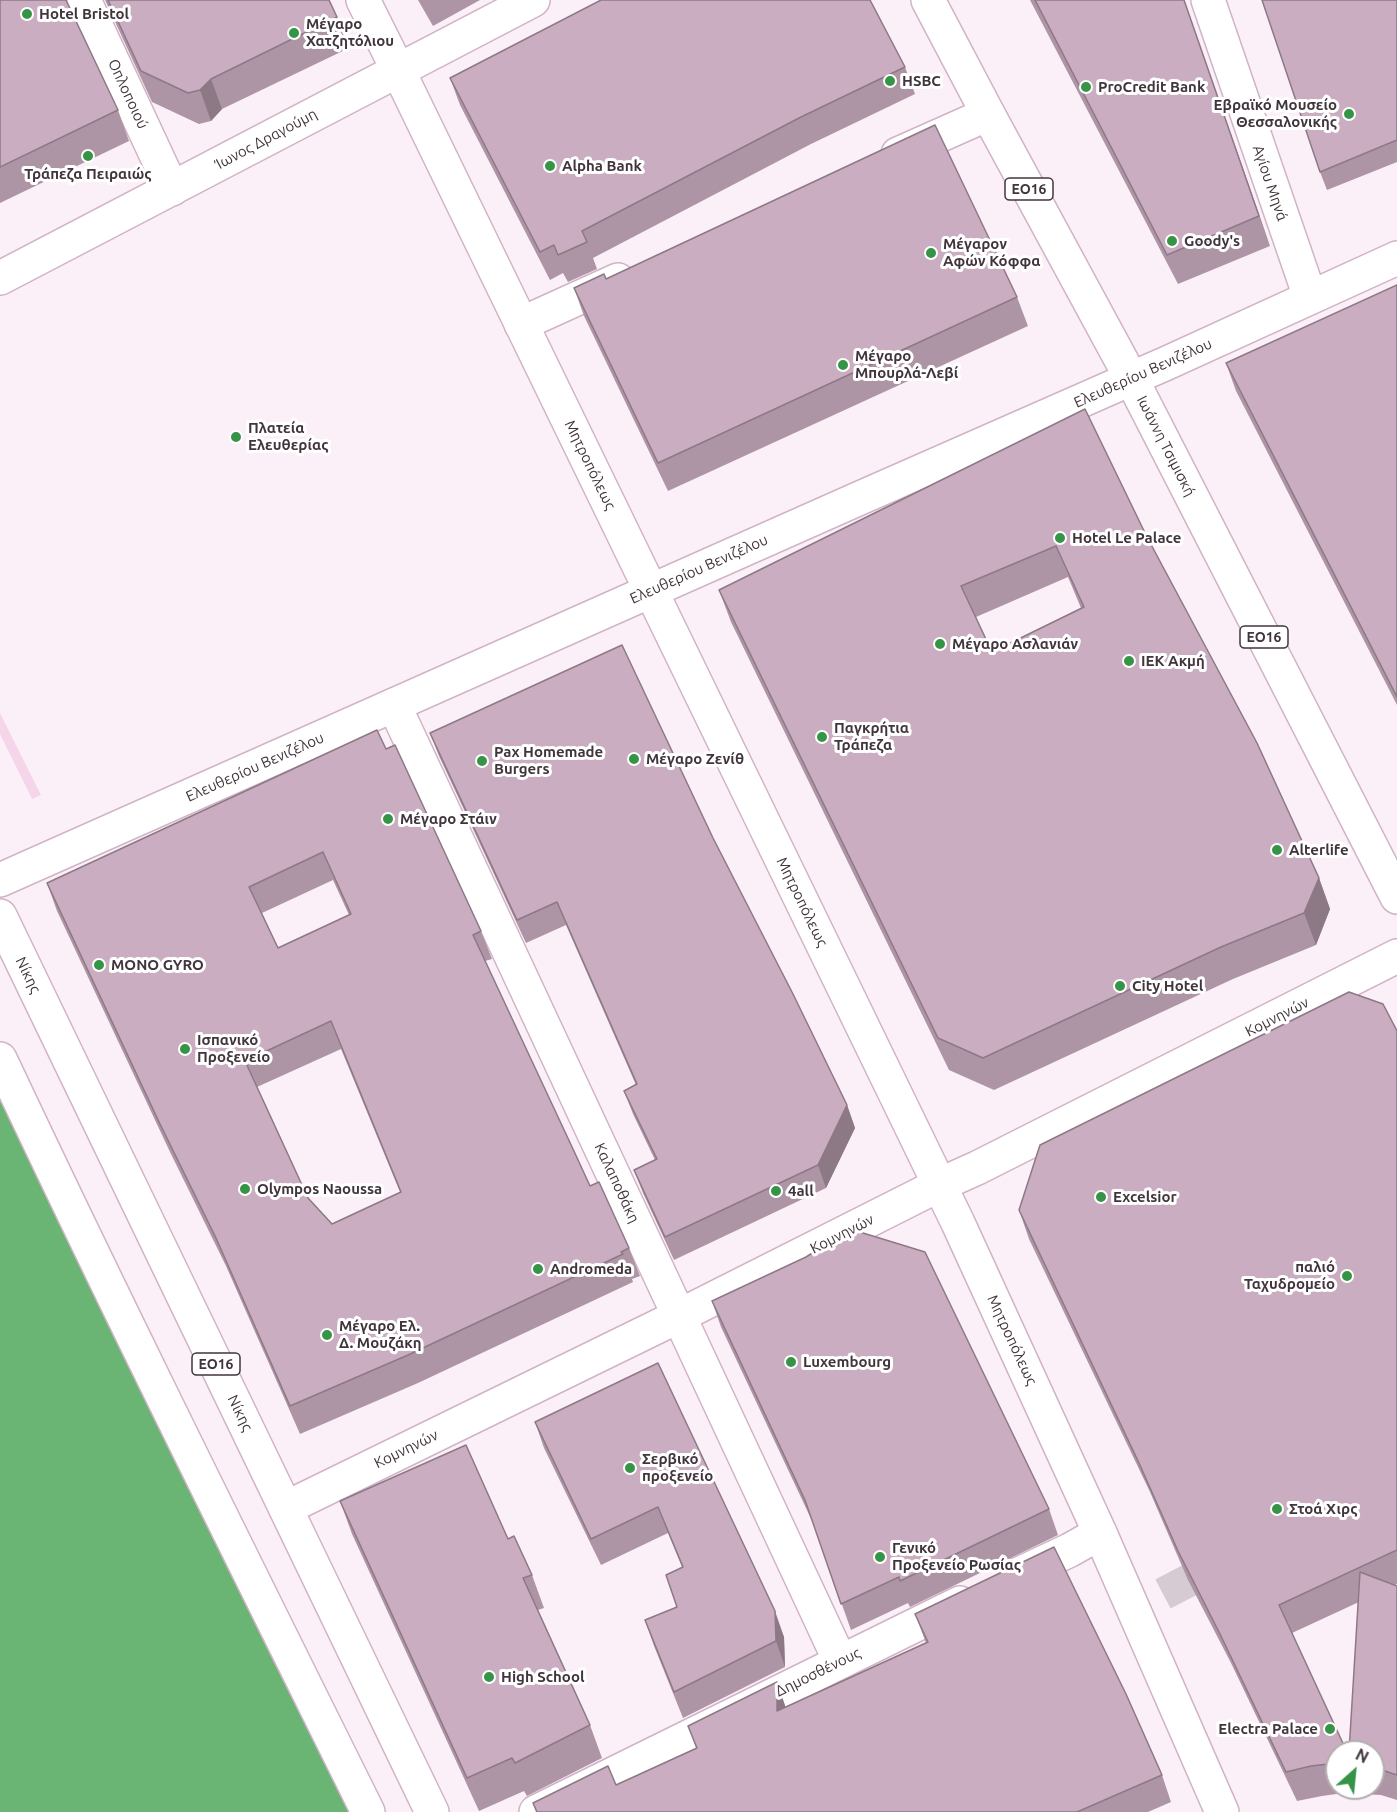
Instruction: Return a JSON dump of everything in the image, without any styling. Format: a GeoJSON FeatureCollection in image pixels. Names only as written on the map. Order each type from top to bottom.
{"type":"FeatureCollection","features":[{"type":"Feature","properties":{"kind":"main road","name":"Οπλοποιού"},"geometry":{"type":"LineString","coordinates":[[84,0],[172,189]]}},
{"type":"Feature","properties":{"kind":"main road","name":"Μητροπόλεως"},"geometry":{"type":"LineString","coordinates":[[363,0],[939,1185],[1100,1533],[1222,1812]]}},
{"type":"Feature","properties":{"kind":"main road","name":"Ίωνος Δραγούμη"},"geometry":{"type":"LineString","coordinates":[[0,278],[533,0]]}},
{"type":"Feature","properties":{"kind":"main road","name":"Ιωάννη Τσιμισκή"},"geometry":{"type":"LineString","coordinates":[[928,0],[1131,378],[1397,897]]}},
{"type":"Feature","properties":{"kind":"main road","name":"Αγίου Μηνά"},"geometry":{"type":"LineString","coordinates":[[1208,0],[1310,297]]}},
{"type":"Feature","properties":{"kind":"main road"},"geometry":{"type":"LineString","coordinates":[[868,167],[988,114]]}},
{"type":"Feature","properties":{"kind":"main road","name":"Ελευθερίου Βενιζέλου"},"geometry":{"type":"LineString","coordinates":[[0,880],[1087,399],[1397,258]]}},
{"type":"Feature","properties":{"kind":"main road"},"geometry":{"type":"LineString","coordinates":[[522,324],[641,270]]}},
{"type":"Feature","properties":{"kind":"main road","name":"Καλαποθάκη"},"geometry":{"type":"LineString","coordinates":[[394,705],[840,1661]]}},
{"type":"Feature","properties":{"kind":"main road","name":"Νίκης"},"geometry":{"type":"LineString","coordinates":[[0,916],[432,1812]]}},
{"type":"Feature","properties":{"kind":"main road","name":"Κομνηνών"},"geometry":{"type":"LineString","coordinates":[[286,1508],[977,1168],[1397,956]]}},
{"type":"Feature","properties":{"kind":"main road"},"geometry":{"type":"LineString","coordinates":[[0,1059],[212,1497],[368,1812]]}},
{"type":"Feature","properties":{"kind":"main road","name":"Δημοσθένους"},"geometry":{"type":"LineString","coordinates":[[536,1812],[1060,1555],[1100,1533]]}},
{"type":"Feature","properties":{"kind":"shaded area"},"geometry":{"type":"Polygon","coordinates":[[[0,713],[41,795],[32,799],[0,734],[0,713]]]}},
{"type":"Feature","properties":{"kind":"shaded area"},"geometry":{"type":"Polygon","coordinates":[[[0,1083],[351,1812],[0,1812],[0,1083]]]}},
{"type":"Feature","properties":{"kind":"building"},"geometry":{"type":"Polygon","coordinates":[[[0,0],[66,0],[118,110],[0,167],[0,0]]]}},
{"type":"Feature","properties":{"kind":"building"},"geometry":{"type":"Polygon","coordinates":[[[108,0],[329,0],[337,17],[211,79],[200,90],[188,93],[141,71],[108,0]]]}},
{"type":"Feature","properties":{"kind":"building"},"geometry":{"type":"Polygon","coordinates":[[[601,0],[870,0],[905,67],[801,117],[582,231],[587,242],[558,255],[554,245],[540,252],[450,78],[601,0]]]}},
{"type":"Feature","properties":{"kind":"building"},"geometry":{"type":"Polygon","coordinates":[[[1035,0],[1184,0],[1259,216],[1167,255],[1035,0]]]}},
{"type":"Feature","properties":{"kind":"building","name":"Εβραϊκό Μουσείο Θεσσαλονικής"},"geometry":{"type":"Polygon","coordinates":[[[1262,0],[1397,0],[1397,140],[1320,172],[1262,0]]]}},
{"type":"Feature","properties":{"kind":"building"},"geometry":{"type":"Polygon","coordinates":[[[935,125],[1017,297],[658,463],[574,288],[604,274],[606,279],[935,125]]]}},
{"type":"Feature","properties":{"kind":"building"},"geometry":{"type":"Polygon","coordinates":[[[1397,285],[1397,697],[1226,363],[1397,285]]]}},
{"type":"Feature","properties":{"kind":"building"},"geometry":{"type":"Polygon","coordinates":[[[1085,409],[1147,537],[1257,743],[1319,878],[1304,913],[1221,947],[983,1058],[938,1038],[719,590],[1085,409]],[[1056,546],[961,586],[992,652],[1084,607],[1056,546]]]}},
{"type":"Feature","properties":{"kind":"building"},"geometry":{"type":"Polygon","coordinates":[[[622,645],[713,838],[847,1105],[818,1165],[665,1237],[634,1170],[657,1159],[624,1091],[637,1084],[557,902],[517,920],[430,733],[622,645]]]}},
{"type":"Feature","properties":{"kind":"building"},"geometry":{"type":"Polygon","coordinates":[[[377,730],[386,749],[395,745],[481,931],[473,935],[590,1186],[599,1182],[629,1248],[621,1252],[623,1254],[408,1355],[290,1406],[216,1238],[47,883],[377,730]],[[323,852],[249,887],[278,948],[351,914],[323,852]],[[331,1021],[245,1061],[308,1198],[332,1224],[401,1192],[331,1021]]]}},
{"type":"Feature","properties":{"kind":"building"},"geometry":{"type":"Polygon","coordinates":[[[1349,992],[1383,1004],[1397,1031],[1397,1550],[1279,1605],[1341,1740],[1325,1740],[1325,1764],[1286,1772],[1178,1551],[1139,1463],[1019,1210],[1040,1145],[1349,992]]]}},
{"type":"Feature","properties":{"kind":"building"},"geometry":{"type":"Polygon","coordinates":[[[850,1229],[925,1252],[1049,1509],[900,1581],[899,1577],[841,1604],[805,1500],[712,1301],[806,1257],[850,1229]]]}},
{"type":"Feature","properties":{"kind":"building"},"geometry":{"type":"Polygon","coordinates":[[[658,1363],[775,1611],[776,1641],[674,1692],[645,1620],[677,1607],[666,1575],[683,1567],[658,1507],[591,1539],[535,1422],[658,1363]]]}},
{"type":"Feature","properties":{"kind":"building"},"geometry":{"type":"Polygon","coordinates":[[[466,1445],[508,1539],[514,1536],[532,1575],[523,1578],[590,1725],[515,1763],[512,1758],[467,1778],[340,1501],[466,1445]]]}},
{"type":"Feature","properties":{"kind":"building"},"geometry":{"type":"Polygon","coordinates":[[[1054,1547],[1126,1694],[1162,1775],[1077,1812],[537,1812],[533,1803],[608,1766],[616,1785],[697,1748],[688,1726],[777,1682],[777,1711],[928,1642],[915,1614],[1054,1547]]]}},
{"type":"Feature","properties":{"kind":"building"},"geometry":{"type":"Polygon","coordinates":[[[1360,1572],[1397,1586],[1397,1775],[1385,1771],[1385,1740],[1350,1740],[1360,1572]]]}},
{"type":"Feature","properties":{"kind":"tunnel"},"geometry":{"type":"LineString","coordinates":[[1163,1594],[1228,1560]]}},
{"type":"Feature","properties":{"kind":"place","name":"Hotel Bristol"},"geometry":{"type":"Point","coordinates":[27,14]}},
{"type":"Feature","properties":{"kind":"place","name":"Μέγαρο Χατζητόλιου"},"geometry":{"type":"Point","coordinates":[294,33]}},
{"type":"Feature","properties":{"kind":"place","name":"HSBC"},"geometry":{"type":"Point","coordinates":[890,81]}},
{"type":"Feature","properties":{"kind":"place","name":"ProCredit Bank"},"geometry":{"type":"Point","coordinates":[1086,87]}},
{"type":"Feature","properties":{"kind":"place","name":"Εβραϊκό Μουσείο Θεσσαλονικής"},"geometry":{"type":"Point","coordinates":[1349,114]}},
{"type":"Feature","properties":{"kind":"place","name":"Τράπεζα Πειραιώς"},"geometry":{"type":"Point","coordinates":[88,156]}},
{"type":"Feature","properties":{"kind":"place","name":"Alpha Bank"},"geometry":{"type":"Point","coordinates":[550,166]}},
{"type":"Feature","properties":{"kind":"place","name":"Goody's"},"geometry":{"type":"Point","coordinates":[1172,241]}},
{"type":"Feature","properties":{"kind":"place","name":"Μέγαρον Αφών Κόφφα"},"geometry":{"type":"Point","coordinates":[931,253]}},
{"type":"Feature","properties":{"kind":"place","name":"Μέγαρο Μπουρλά-Λεβί"},"geometry":{"type":"Point","coordinates":[843,365]}},
{"type":"Feature","properties":{"kind":"place","name":"Πλατεία Ελευθερίας"},"geometry":{"type":"Point","coordinates":[236,437]}},
{"type":"Feature","properties":{"kind":"place","name":"Hotel Le Palace"},"geometry":{"type":"Point","coordinates":[1060,538]}},
{"type":"Feature","properties":{"kind":"place","name":"Μέγαρο Ασλανιάν"},"geometry":{"type":"Point","coordinates":[940,644]}},
{"type":"Feature","properties":{"kind":"place","name":"ΙΕΚ Ακμή"},"geometry":{"type":"Point","coordinates":[1129,661]}},
{"type":"Feature","properties":{"kind":"place","name":"Παγκρήτια Τράπεζα"},"geometry":{"type":"Point","coordinates":[822,737]}},
{"type":"Feature","properties":{"kind":"place","name":"Μέγαρο Ζενίθ"},"geometry":{"type":"Point","coordinates":[634,759]}},
{"type":"Feature","properties":{"kind":"place","name":"Pax Homemade Burgers"},"geometry":{"type":"Point","coordinates":[482,761]}},
{"type":"Feature","properties":{"kind":"place","name":"Μέγαρο Στάιν"},"geometry":{"type":"Point","coordinates":[388,819]}},
{"type":"Feature","properties":{"kind":"place","name":"Alterlife"},"geometry":{"type":"Point","coordinates":[1277,850]}},
{"type":"Feature","properties":{"kind":"place","name":"MONO GYRO"},"geometry":{"type":"Point","coordinates":[99,965]}},
{"type":"Feature","properties":{"kind":"place","name":"City Hotel"},"geometry":{"type":"Point","coordinates":[1120,986]}},
{"type":"Feature","properties":{"kind":"place","name":"Ισπανικό Προξενείο"},"geometry":{"type":"Point","coordinates":[185,1049]}},
{"type":"Feature","properties":{"kind":"place","name":"Olympos Naoussa"},"geometry":{"type":"Point","coordinates":[245,1189]}},
{"type":"Feature","properties":{"kind":"place","name":"4all"},"geometry":{"type":"Point","coordinates":[776,1191]}},
{"type":"Feature","properties":{"kind":"place","name":"Excelsior"},"geometry":{"type":"Point","coordinates":[1101,1197]}},
{"type":"Feature","properties":{"kind":"place","name":"Andromeda"},"geometry":{"type":"Point","coordinates":[538,1269]}},
{"type":"Feature","properties":{"kind":"place","name":"παλιό Ταχυδρομείο"},"geometry":{"type":"Point","coordinates":[1347,1276]}},
{"type":"Feature","properties":{"kind":"place","name":"Μέγαρο Ελ. Δ. Μουζάκη"},"geometry":{"type":"Point","coordinates":[327,1335]}},
{"type":"Feature","properties":{"kind":"place","name":"Luxembourg"},"geometry":{"type":"Point","coordinates":[791,1362]}},
{"type":"Feature","properties":{"kind":"place","name":"Σερβικό προξενείο"},"geometry":{"type":"Point","coordinates":[630,1468]}},
{"type":"Feature","properties":{"kind":"place","name":"Στοά Χιρς"},"geometry":{"type":"Point","coordinates":[1277,1509]}},
{"type":"Feature","properties":{"kind":"place","name":"Γενικό Προξενείο Ρωσίας"},"geometry":{"type":"Point","coordinates":[880,1557]}},
{"type":"Feature","properties":{"kind":"place","name":"High School"},"geometry":{"type":"Point","coordinates":[489,1677]}},
{"type":"Feature","properties":{"kind":"place","name":"Electra Palace"},"geometry":{"type":"Point","coordinates":[1330,1729]}}]}
